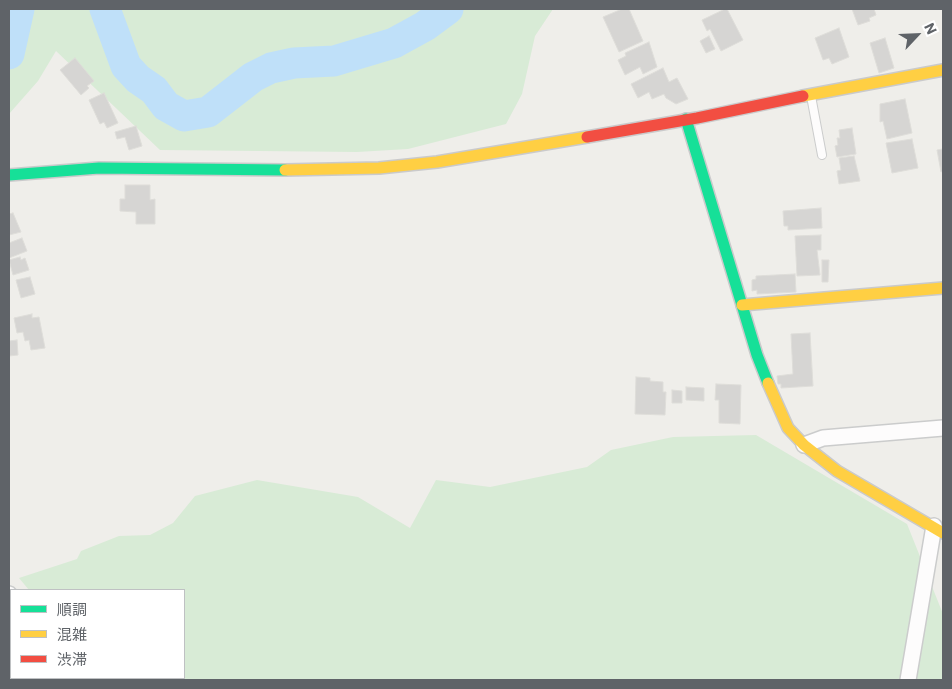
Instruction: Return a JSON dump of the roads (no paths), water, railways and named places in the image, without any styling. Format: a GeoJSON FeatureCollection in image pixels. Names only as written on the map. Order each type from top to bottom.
{"type":"FeatureCollection","features":[{"type":"Feature","properties":{"kind":"street"},"geometry":{"type":"LineString","coordinates":[[9,175],[99,168],[379,168],[436,162],[686,119],[943,70]]}},
{"type":"Feature","properties":{"kind":"street"},"geometry":{"type":"LineString","coordinates":[[686,119],[742,305],[777,408],[788,428],[804,446],[837,471],[939,530],[908,680]]}},
{"type":"Feature","properties":{"kind":"street"},"geometry":{"type":"LineString","coordinates":[[742,305],[943,288]]}},
{"type":"Feature","properties":{"kind":"street"},"geometry":{"type":"LineString","coordinates":[[804,446],[824,438],[943,428]]}},
{"type":"Feature","properties":{"kind":"lane"},"geometry":{"type":"LineString","coordinates":[[811,94],[822,155]]}},
{"type":"Feature","properties":{"kind":"waterway"},"geometry":{"type":"LineString","coordinates":[[9,54],[19,9]]}},
{"type":"Feature","properties":{"kind":"waterway"},"geometry":{"type":"LineString","coordinates":[[105,9],[126,66],[138,79],[154,90],[166,106],[184,116],[208,112],[253,77],[271,68],[294,63],[334,61],[394,43],[425,26],[448,9]]}}]}
